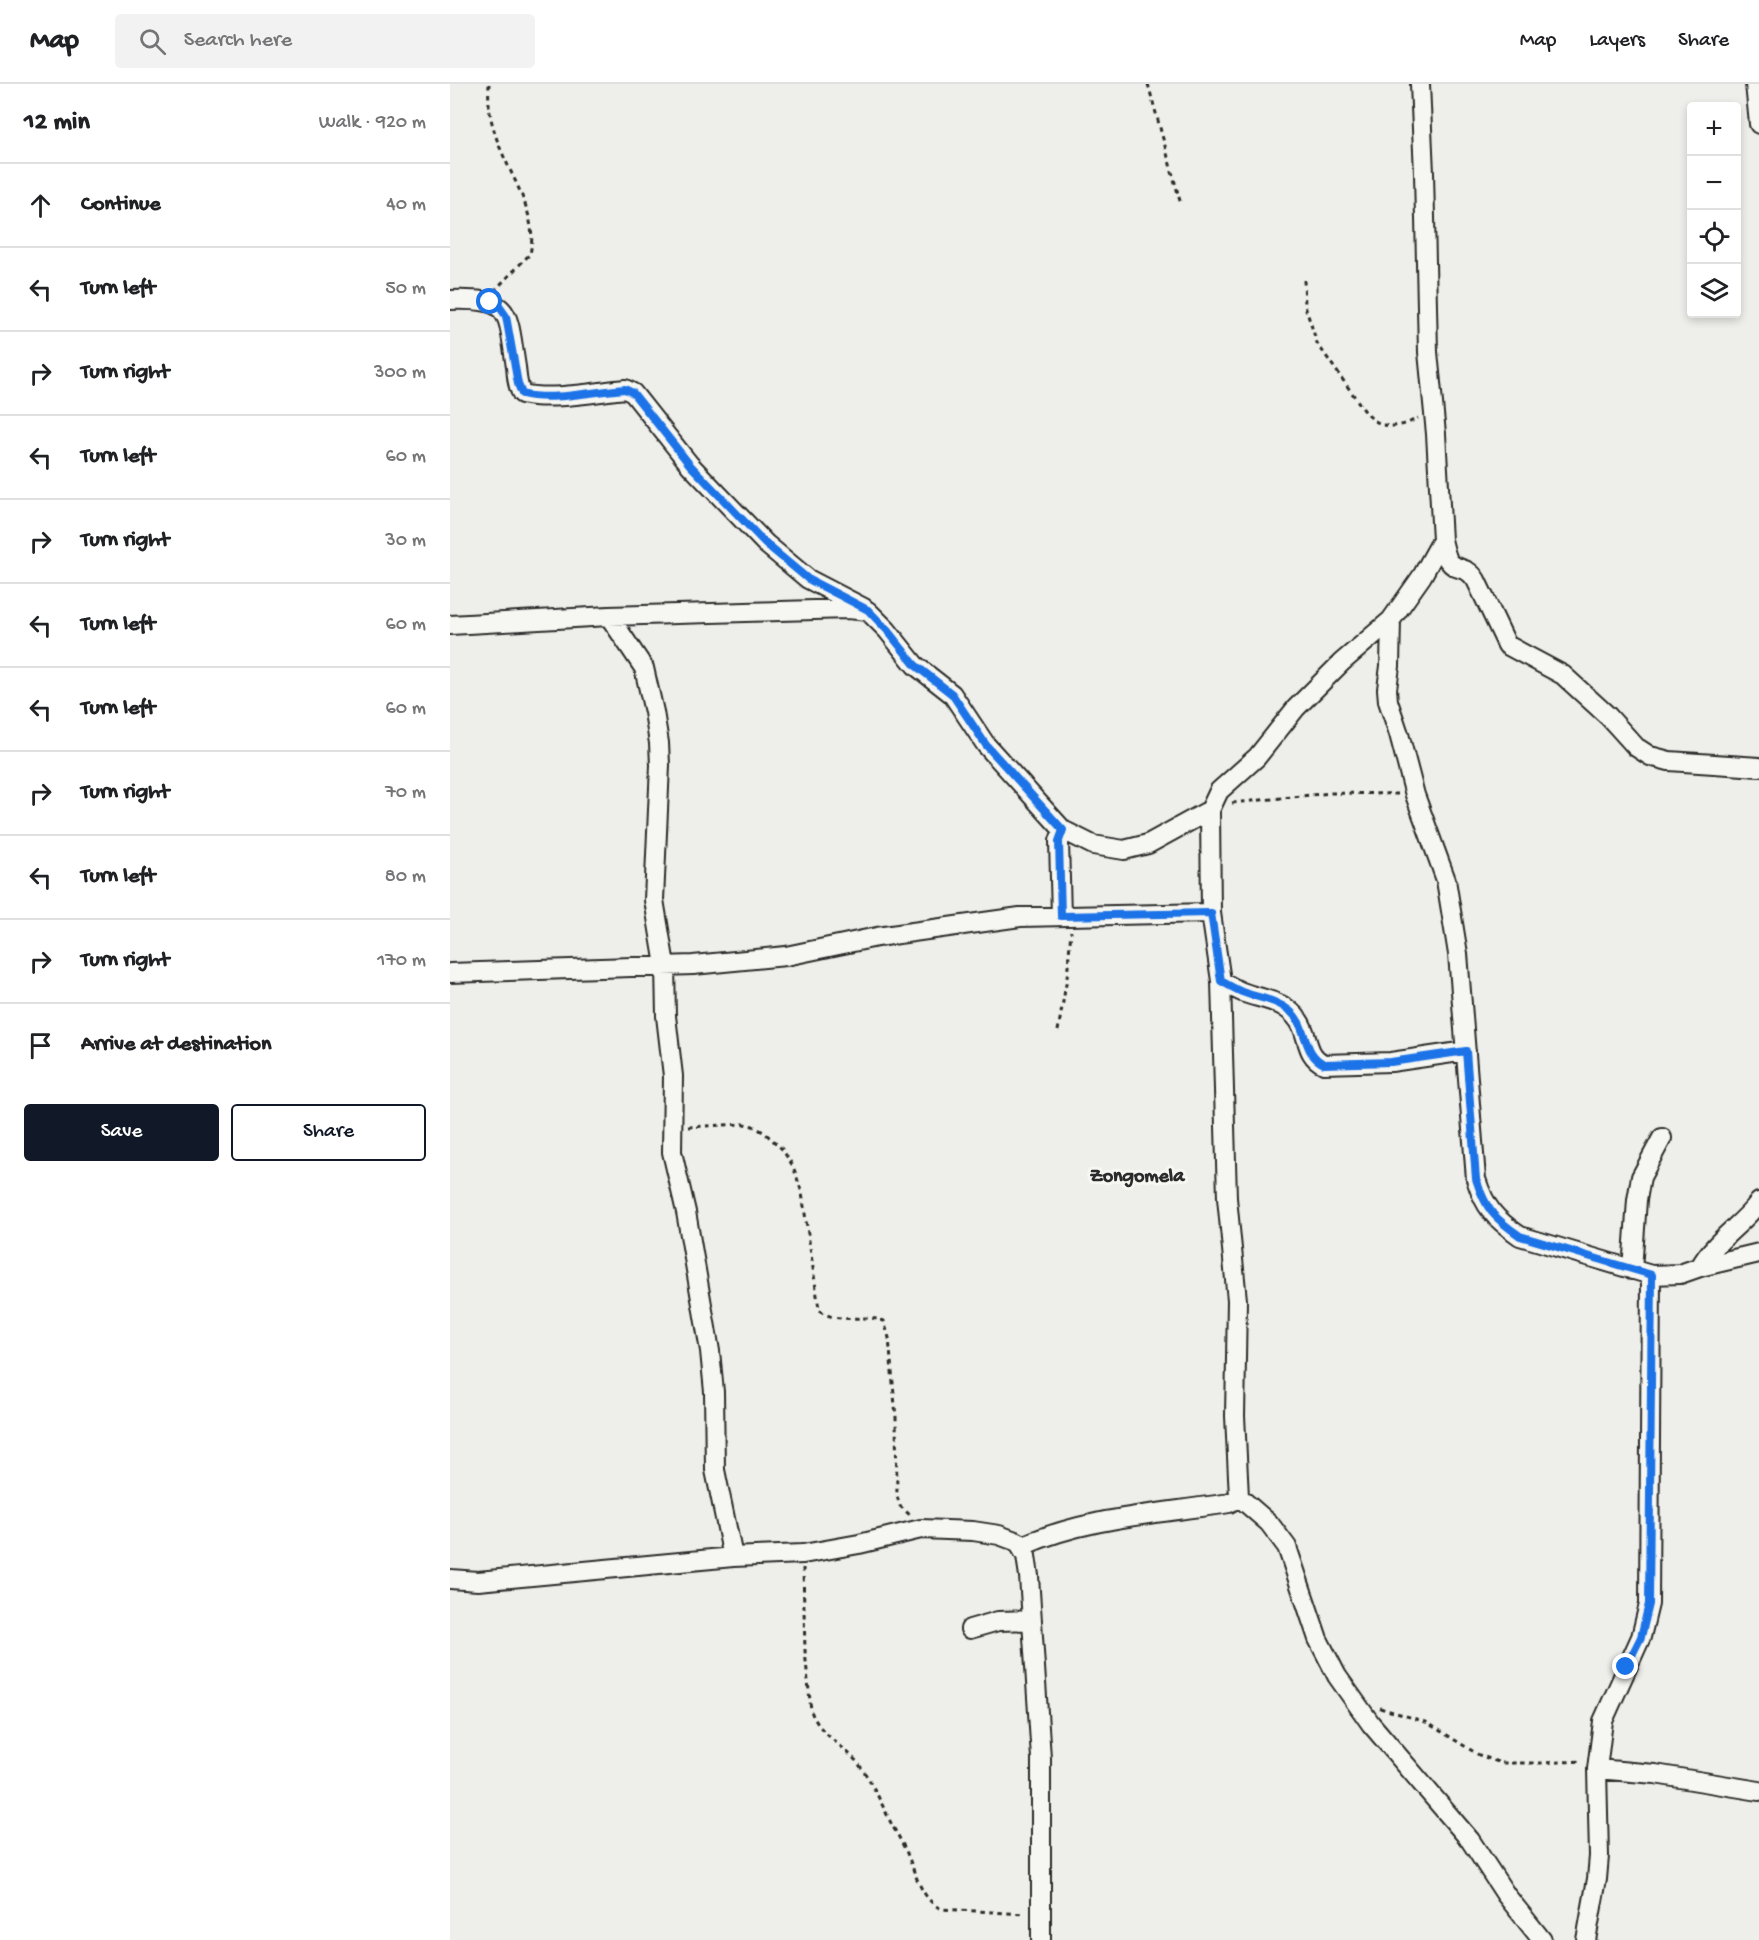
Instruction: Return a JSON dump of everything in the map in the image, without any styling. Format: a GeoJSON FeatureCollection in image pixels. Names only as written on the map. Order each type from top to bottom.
{"type":"FeatureCollection","features":[{"type":"Feature","properties":{"kind":"street"},"geometry":{"type":"LineString","coordinates":[[1420,84],[1428,352],[1442,512],[1442,540],[1450,562],[1470,571],[1476,579],[1506,645],[1563,675],[1645,753],[1669,761],[1759,767]]}},
{"type":"Feature","properties":{"kind":"street"},"geometry":{"type":"LineString","coordinates":[[1755,84],[1759,124]]}},
{"type":"Feature","properties":{"kind":"street"},"geometry":{"type":"LineString","coordinates":[[450,300],[485,301],[499,306],[506,316],[518,384],[522,394],[565,395],[625,389],[633,393],[690,465],[766,544],[808,579],[868,610],[915,665],[952,694],[986,745],[1063,830],[1093,845],[1124,850],[1148,844],[1211,806],[1222,788],[1257,757],[1296,708],[1342,662],[1391,620],[1422,576],[1442,540]]}},
{"type":"Feature","properties":{"kind":"street"},"geometry":{"type":"LineString","coordinates":[[450,625],[609,616],[868,610]]}},
{"type":"Feature","properties":{"kind":"street"},"geometry":{"type":"LineString","coordinates":[[609,616],[644,668],[659,743],[654,900],[665,965],[666,1016],[673,1076],[672,1156],[686,1212],[710,1351],[714,1392],[715,1470],[732,1557]]}},
{"type":"Feature","properties":{"kind":"street"},"geometry":{"type":"LineString","coordinates":[[1391,620],[1387,695],[1415,795],[1446,880],[1458,954],[1476,1179],[1482,1199],[1501,1223],[1520,1236],[1652,1275],[1680,1274],[1759,1253]]}},
{"type":"Feature","properties":{"kind":"street"},"geometry":{"type":"LineString","coordinates":[[1211,806],[1211,913],[1221,981],[1227,1198],[1237,1300],[1235,1416],[1239,1497],[1269,1523],[1284,1543],[1318,1640],[1337,1676],[1371,1724],[1470,1840],[1506,1895],[1542,1940]]}},
{"type":"Feature","properties":{"kind":"street"},"geometry":{"type":"LineString","coordinates":[[1063,830],[1059,841],[1066,916]]}},
{"type":"Feature","properties":{"kind":"street"},"geometry":{"type":"LineString","coordinates":[[450,973],[693,965],[786,956],[878,937],[1020,917],[1211,913]]}},
{"type":"Feature","properties":{"kind":"street"},"geometry":{"type":"LineString","coordinates":[[1221,981],[1242,992],[1274,1001],[1292,1012],[1302,1025],[1313,1055],[1324,1064],[1391,1062],[1466,1051]]}},
{"type":"Feature","properties":{"kind":"street"},"geometry":{"type":"LineString","coordinates":[[1632,1270],[1641,1177],[1662,1138]]}},
{"type":"Feature","properties":{"kind":"street"},"geometry":{"type":"LineString","coordinates":[[1700,1267],[1711,1249],[1749,1216],[1759,1202]]}},
{"type":"Feature","properties":{"kind":"street"},"geometry":{"type":"LineString","coordinates":[[1586,1940],[1599,1856],[1598,1764],[1603,1721],[1641,1637],[1649,1604],[1652,1275]]}},
{"type":"Feature","properties":{"kind":"street"},"geometry":{"type":"LineString","coordinates":[[1022,1546],[1047,1535],[1128,1515],[1229,1503],[1239,1497]]}},
{"type":"Feature","properties":{"kind":"street"},"geometry":{"type":"LineString","coordinates":[[450,1579],[478,1581],[732,1557],[802,1554],[859,1544],[921,1529],[974,1531],[999,1535],[1018,1542],[1026,1556],[1029,1576],[1041,1758],[1041,1940]]}},
{"type":"Feature","properties":{"kind":"street"},"geometry":{"type":"LineString","coordinates":[[970,1629],[998,1621],[1032,1620]]}},
{"type":"Feature","properties":{"kind":"street"},"geometry":{"type":"LineString","coordinates":[[1598,1764],[1759,1791]]}},
{"type":"Feature","properties":{"kind":"path"},"geometry":{"type":"LineString","coordinates":[[485,301],[523,262],[531,250],[531,228],[520,188],[494,132],[488,104],[489,84]]}},
{"type":"Feature","properties":{"kind":"path"},"geometry":{"type":"LineString","coordinates":[[1148,84],[1180,201]]}},
{"type":"Feature","properties":{"kind":"path"},"geometry":{"type":"LineString","coordinates":[[1304,280],[1305,306],[1317,343],[1373,421],[1387,426],[1412,421],[1433,405]]}},
{"type":"Feature","properties":{"kind":"path"},"geometry":{"type":"LineString","coordinates":[[1211,806],[1344,792],[1415,795]]}},
{"type":"Feature","properties":{"kind":"path"},"geometry":{"type":"LineString","coordinates":[[1058,1030],[1067,978],[1066,916]]}},
{"type":"Feature","properties":{"kind":"path"},"geometry":{"type":"LineString","coordinates":[[672,1127],[744,1124],[753,1126],[765,1133],[782,1149],[793,1166],[802,1193],[819,1309],[823,1313],[837,1317],[884,1321],[890,1347],[896,1417],[897,1496],[900,1506],[906,1513],[932,1529]]}},
{"type":"Feature","properties":{"kind":"path"},"geometry":{"type":"LineString","coordinates":[[802,1554],[806,1671],[810,1712],[829,1738],[857,1762],[901,1841],[926,1895],[942,1909],[1007,1912],[1041,1917]]}},
{"type":"Feature","properties":{"kind":"path"},"geometry":{"type":"LineString","coordinates":[[1355,1701],[1426,1722],[1479,1755],[1501,1763],[1598,1764]]}},
{"type":"Feature","properties":{"kind":"district","name":"Zongomela"},"geometry":{"type":"Point","coordinates":[1137,1174]}},
{"type":"Feature","properties":{"kind":"route"},"geometry":{"type":"LineString","coordinates":[[490,302],[499,306],[506,316],[518,384],[522,394],[565,395],[625,389],[633,393],[674,447],[754,533],[808,579],[868,610],[915,665],[952,694],[986,745],[1063,830],[1059,841],[1061,916],[1211,913],[1221,981],[1242,992],[1274,1001],[1292,1012],[1302,1025],[1313,1055],[1324,1064],[1391,1062],[1466,1051],[1476,1179],[1482,1199],[1490,1211],[1501,1223],[1520,1236],[1652,1275],[1649,1604],[1641,1637],[1626,1667]]}}]}
